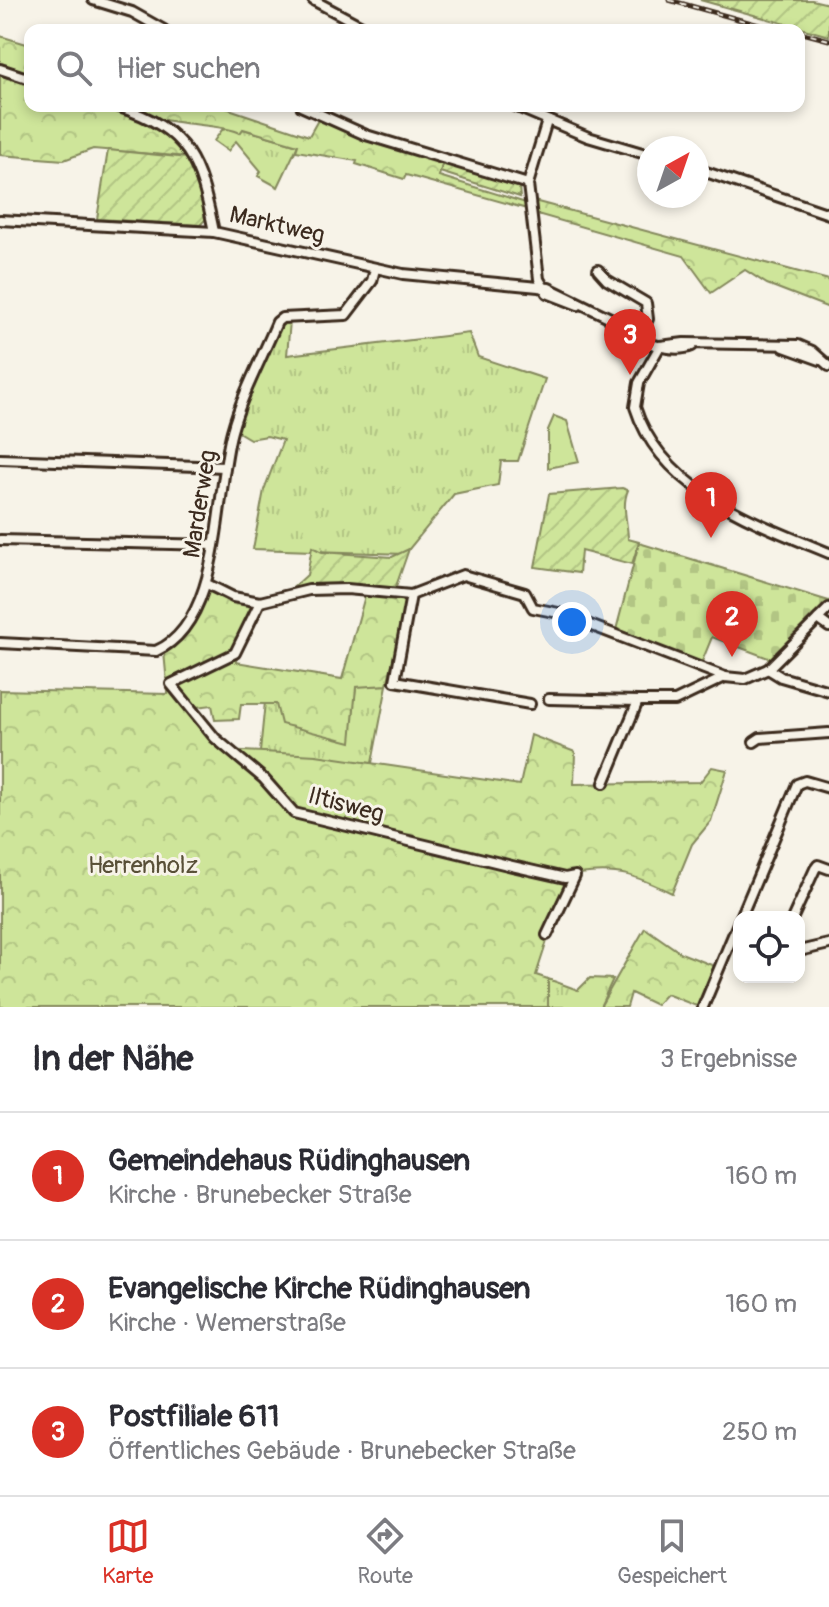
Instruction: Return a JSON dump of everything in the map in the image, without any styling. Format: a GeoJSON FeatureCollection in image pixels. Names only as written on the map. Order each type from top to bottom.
{"type":"FeatureCollection","features":[{"type":"Feature","properties":{"kind":"street"},"geometry":{"type":"LineString","coordinates":[[93,0],[132,12],[153,24]]}},
{"type":"Feature","properties":{"kind":"street"},"geometry":{"type":"LineString","coordinates":[[313,0],[358,24]]}},
{"type":"Feature","properties":{"kind":"street"},"geometry":{"type":"LineString","coordinates":[[0,69],[24,77]]}},
{"type":"Feature","properties":{"kind":"street"},"geometry":{"type":"LineString","coordinates":[[132,112],[159,122],[195,160],[202,173],[214,232]]}},
{"type":"Feature","properties":{"kind":"street"},"geometry":{"type":"LineString","coordinates":[[314,112],[366,135],[528,184]]}},
{"type":"Feature","properties":{"kind":"street"},"geometry":{"type":"LineString","coordinates":[[528,112],[637,151]]}},
{"type":"Feature","properties":{"kind":"street"},"geometry":{"type":"LineString","coordinates":[[543,287],[537,268],[528,184],[547,121]]}},
{"type":"Feature","properties":{"kind":"street"},"geometry":{"type":"LineString","coordinates":[[709,173],[829,214]]}},
{"type":"Feature","properties":{"kind":"street","name":"Marktweg"},"geometry":{"type":"LineString","coordinates":[[0,220],[214,232],[375,269],[554,289],[610,320],[618,328],[660,346]]}},
{"type":"Feature","properties":{"kind":"street","name":"Marderweg"},"geometry":{"type":"LineString","coordinates":[[0,643],[156,651],[167,646],[182,631],[207,584],[215,556],[214,545],[232,431],[277,322],[282,318],[346,315],[372,281],[375,269]]}},
{"type":"Feature","properties":{"kind":"street"},"geometry":{"type":"LineString","coordinates":[[598,270],[607,280],[646,303],[648,319],[643,338]]}},
{"type":"Feature","properties":{"kind":"street"},"geometry":{"type":"LineString","coordinates":[[827,364],[805,347],[693,346],[684,343],[660,346],[639,383],[635,407],[676,474],[756,523],[829,553]]}},
{"type":"Feature","properties":{"kind":"street"},"geometry":{"type":"LineString","coordinates":[[0,459],[225,467]]}},
{"type":"Feature","properties":{"kind":"street"},"geometry":{"type":"LineString","coordinates":[[0,540],[214,545]]}},
{"type":"Feature","properties":{"kind":"street"},"geometry":{"type":"LineString","coordinates":[[207,584],[233,597],[260,602],[322,590],[411,595],[463,575],[528,591],[533,608],[559,613],[725,677],[745,679],[768,669],[829,608]]}},
{"type":"Feature","properties":{"kind":"street"},"geometry":{"type":"LineString","coordinates":[[411,595],[395,681],[530,704]]}},
{"type":"Feature","properties":{"kind":"street","name":"Iltisweg"},"geometry":{"type":"LineString","coordinates":[[260,602],[235,653],[171,684],[215,738],[264,779],[294,813],[565,878],[575,876],[547,935]]}},
{"type":"Feature","properties":{"kind":"street"},"geometry":{"type":"LineString","coordinates":[[818,619],[829,627]]}},
{"type":"Feature","properties":{"kind":"street"},"geometry":{"type":"LineString","coordinates":[[768,669],[781,677],[829,691]]}},
{"type":"Feature","properties":{"kind":"street"},"geometry":{"type":"LineString","coordinates":[[549,699],[675,701],[725,677]]}},
{"type":"Feature","properties":{"kind":"street"},"geometry":{"type":"LineString","coordinates":[[604,783],[638,701]]}},
{"type":"Feature","properties":{"kind":"street"},"geometry":{"type":"LineString","coordinates":[[754,742],[760,738],[829,733]]}},
{"type":"Feature","properties":{"kind":"street"},"geometry":{"type":"LineString","coordinates":[[743,911],[797,784],[805,781],[829,788]]}},
{"type":"Feature","properties":{"kind":"street"},"geometry":{"type":"LineString","coordinates":[[796,911],[818,865],[829,869]]}},
{"type":"Feature","properties":{"kind":"street"},"geometry":{"type":"LineString","coordinates":[[703,1007],[733,941]]}},
{"type":"Feature","properties":{"kind":"street"},"geometry":{"type":"LineString","coordinates":[[805,950],[829,944]]}},
{"type":"Feature","properties":{"kind":"green space"},"geometry":{"type":"Polygon","coordinates":[[[700,0],[812,0],[829,4],[829,36],[805,29],[805,24],[786,24],[700,0]]]}},
{"type":"Feature","properties":{"kind":"green space"},"geometry":{"type":"Polygon","coordinates":[[[0,36],[24,43],[24,112],[238,112],[309,136],[318,120],[443,162],[439,176],[526,203],[527,209],[406,175],[404,179],[356,164],[357,161],[296,151],[298,145],[243,129],[240,133],[165,120],[159,127],[188,157],[93,149],[64,160],[0,155],[0,36]]]}},
{"type":"Feature","properties":{"kind":"green space"},"geometry":{"type":"Polygon","coordinates":[[[231,128],[240,133],[243,129],[298,145],[278,187],[258,176],[261,171],[236,141],[228,151],[214,141],[222,130],[231,128]]]}},
{"type":"Feature","properties":{"kind":"green space"},"geometry":{"type":"Polygon","coordinates":[[[108,150],[188,158],[197,175],[206,219],[200,225],[97,219],[108,150]]]}},
{"type":"Feature","properties":{"kind":"green space"},"geometry":{"type":"Polygon","coordinates":[[[443,162],[519,187],[520,197],[440,172],[443,162]]]}},
{"type":"Feature","properties":{"kind":"green space"},"geometry":{"type":"Polygon","coordinates":[[[534,201],[829,280],[829,308],[767,284],[745,270],[711,293],[684,256],[537,214],[534,201]]]}},
{"type":"Feature","properties":{"kind":"green space"},"geometry":{"type":"Polygon","coordinates":[[[282,321],[290,321],[287,355],[469,333],[478,357],[545,379],[518,461],[501,461],[498,485],[454,494],[405,554],[253,549],[264,490],[283,440],[267,436],[250,439],[235,430],[282,321]]]}},
{"type":"Feature","properties":{"kind":"green space"},"geometry":{"type":"Polygon","coordinates":[[[554,416],[567,421],[579,462],[548,468],[548,430],[554,416]]]}},
{"type":"Feature","properties":{"kind":"green space"},"geometry":{"type":"Polygon","coordinates":[[[628,490],[625,508],[628,539],[639,542],[632,564],[581,551],[579,573],[535,567],[549,494],[628,490]]]}},
{"type":"Feature","properties":{"kind":"green space"},"geometry":{"type":"Polygon","coordinates":[[[639,543],[829,601],[771,659],[712,637],[701,664],[616,630],[639,543]]]}},
{"type":"Feature","properties":{"kind":"green space"},"geometry":{"type":"Polygon","coordinates":[[[312,547],[322,552],[392,557],[409,549],[394,592],[347,587],[285,595],[307,575],[312,547]]]}},
{"type":"Feature","properties":{"kind":"green space","name":"Herrenholz"},"geometry":{"type":"Polygon","coordinates":[[[207,589],[250,604],[254,609],[236,662],[342,679],[366,592],[408,597],[387,685],[356,687],[351,742],[281,724],[276,704],[241,704],[239,719],[215,720],[212,705],[189,708],[226,750],[316,755],[520,785],[531,735],[575,752],[574,784],[700,782],[712,767],[727,770],[711,821],[692,844],[672,893],[627,875],[605,872],[579,874],[548,938],[536,975],[548,979],[548,1007],[0,1007],[0,690],[168,694],[164,652],[184,632],[207,589]]]}},
{"type":"Feature","properties":{"kind":"green space"},"geometry":{"type":"Polygon","coordinates":[[[387,685],[372,763],[260,752],[265,702],[276,704],[350,741],[356,686],[387,685]]]}},
{"type":"Feature","properties":{"kind":"green space"},"geometry":{"type":"Polygon","coordinates":[[[645,928],[681,953],[717,967],[699,1007],[666,994],[656,1005],[631,993],[627,1007],[600,1007],[645,928]]]}},
{"type":"Feature","properties":{"kind":"green space"},"geometry":{"type":"Polygon","coordinates":[[[590,978],[613,979],[600,1007],[548,1007],[548,979],[578,990],[590,978]]]}},
{"type":"Feature","properties":{"kind":"railway"},"geometry":{"type":"LineString","coordinates":[[669,0],[755,24]]}},
{"type":"Feature","properties":{"kind":"railway"},"geometry":{"type":"LineString","coordinates":[[805,34],[829,40]]}},
{"type":"Feature","properties":{"kind":"place","name":"Postfiliale 611"},"geometry":{"type":"Point","coordinates":[630,375]}},
{"type":"Feature","properties":{"kind":"place","name":"Gemeindehaus Rüdinghausen"},"geometry":{"type":"Point","coordinates":[711,538]}},
{"type":"Feature","properties":{"kind":"place","name":"Evangelische Kirche Rüdinghausen"},"geometry":{"type":"Point","coordinates":[732,657]}}]}
